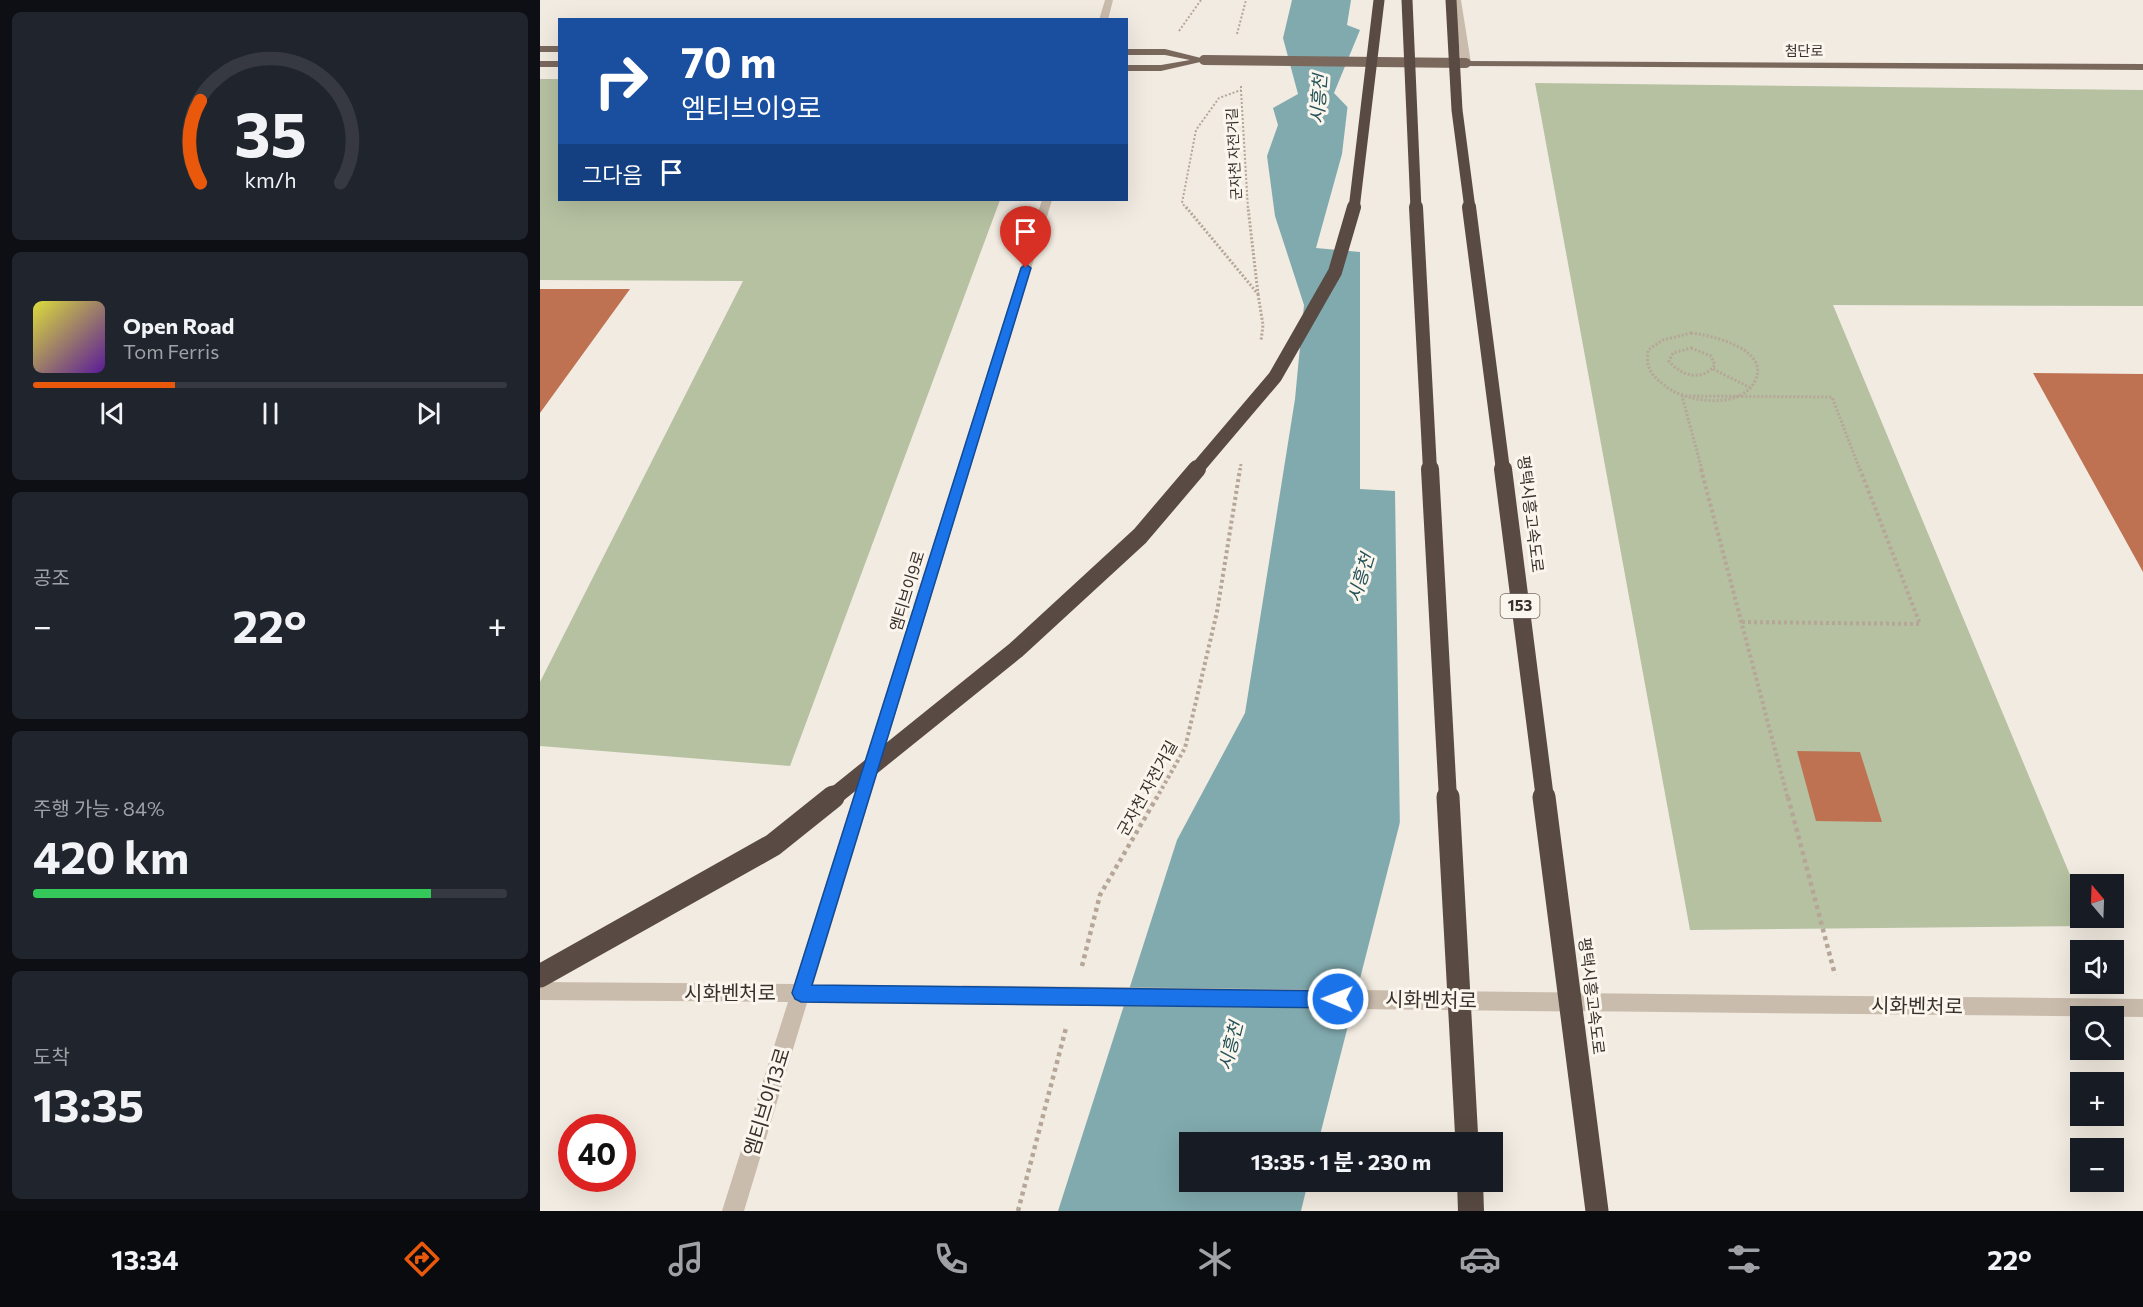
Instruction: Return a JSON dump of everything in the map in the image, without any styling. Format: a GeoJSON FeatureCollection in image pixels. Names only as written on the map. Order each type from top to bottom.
{"type":"FeatureCollection","features":[{"type":"Feature","properties":{"kind":"highway"},"geometry":{"type":"LineString","coordinates":[[540,976],[773,845],[1016,650],[1140,536],[1275,377],[1335,272],[1353,213],[1379,0]]}},
{"type":"Feature","properties":{"kind":"highway"},"geometry":{"type":"LineString","coordinates":[[1407,0],[1416,209],[1466,1132]]}},
{"type":"Feature","properties":{"kind":"highway","name":"평택시흥고속도로"},"geometry":{"type":"LineString","coordinates":[[1451,0],[1457,110],[1597,1211]]}},
{"type":"Feature","properties":{"kind":"highway"},"geometry":{"type":"LineString","coordinates":[[1470,1192],[1471,1211]]}},
{"type":"Feature","properties":{"kind":"main road"},"geometry":{"type":"LineString","coordinates":[[540,49],[558,49]]}},
{"type":"Feature","properties":{"kind":"main road"},"geometry":{"type":"LineString","coordinates":[[1128,52],[1165,52],[1204,60]]}},
{"type":"Feature","properties":{"kind":"main road"},"geometry":{"type":"LineString","coordinates":[[1128,68],[1161,68],[1204,60]]}},
{"type":"Feature","properties":{"kind":"main road","name":"첨단로"},"geometry":{"type":"LineString","coordinates":[[1204,60],[2143,67]]}},
{"type":"Feature","properties":{"kind":"main road"},"geometry":{"type":"LineString","coordinates":[[540,64],[558,64]]}},
{"type":"Feature","properties":{"kind":"street"},"geometry":{"type":"LineString","coordinates":[[1104,18],[1109,0]]}},
{"type":"Feature","properties":{"kind":"street"},"geometry":{"type":"LineString","coordinates":[[1457,0],[1466,63]]}},
{"type":"Feature","properties":{"kind":"street","name":"엠티브이9로"},"geometry":{"type":"LineString","coordinates":[[801,993],[1047,201]]}},
{"type":"Feature","properties":{"kind":"street","name":"시화벤처로"},"geometry":{"type":"LineString","coordinates":[[540,991],[2143,1008]]}},
{"type":"Feature","properties":{"kind":"street","name":"엠티브이13로"},"geometry":{"type":"LineString","coordinates":[[734,1211],[801,993]]}},
{"type":"Feature","properties":{"kind":"path"},"geometry":{"type":"LineString","coordinates":[[1165,52],[1201,0]]}},
{"type":"Feature","properties":{"kind":"path","name":"군자천 자전거길"},"geometry":{"type":"LineString","coordinates":[[1258,294],[1182,203],[1196,130],[1219,98],[1241,90],[1248,216],[1263,325],[1259,348]]}},
{"type":"Feature","properties":{"kind":"path"},"geometry":{"type":"LineString","coordinates":[[1736,396],[1751,388],[1757,378],[1757,368],[1751,357],[1740,347],[1709,335],[1691,333],[1661,339],[1650,348],[1645,358],[1647,369],[1654,380],[1667,390],[1682,396],[1832,397],[1920,624],[1742,622]]}},
{"type":"Feature","properties":{"kind":"path"},"geometry":{"type":"LineString","coordinates":[[1677,350],[1698,350],[1706,352],[1714,360],[1713,369],[1703,375],[1688,375],[1676,369],[1669,361],[1677,350]]}},
{"type":"Feature","properties":{"kind":"path"},"geometry":{"type":"LineString","coordinates":[[1713,369],[1751,388]]}},
{"type":"Feature","properties":{"kind":"path"},"geometry":{"type":"LineString","coordinates":[[1682,396],[1843,1005]]}},
{"type":"Feature","properties":{"kind":"path","name":"군자천 자전거길"},"geometry":{"type":"LineString","coordinates":[[1080,975],[1101,895],[1185,748],[1217,612],[1241,463]]}},
{"type":"Feature","properties":{"kind":"path"},"geometry":{"type":"LineString","coordinates":[[1018,1211],[1068,1020]]}},
{"type":"Feature","properties":{"kind":"green space"},"geometry":{"type":"Polygon","coordinates":[[[540,79],[558,79],[558,201],[1000,201],[790,766],[540,746],[540,682],[743,281],[540,280],[540,79]]]}},
{"type":"Feature","properties":{"kind":"green space"},"geometry":{"type":"Polygon","coordinates":[[[1535,83],[2143,90],[2143,306],[1833,305],[2070,875],[2070,926],[1690,930],[1535,83]]]}},
{"type":"Feature","properties":{"kind":"water","name":"시흥천"},"geometry":{"type":"Polygon","coordinates":[[[1292,0],[1351,0],[1347,25],[1360,30],[1334,93],[1360,120],[1352,158],[1444,650],[1321,1132],[1179,1132],[1179,1192],[1306,1192],[1301,1211],[1058,1211],[1177,840],[1245,713],[1295,399],[1304,305],[1275,216],[1267,156],[1278,125],[1273,108],[1298,94],[1283,38],[1292,0]]]}},
{"type":"Feature","properties":{"kind":"pier"},"geometry":{"type":"Polygon","coordinates":[[[1348,103],[1362,118],[1356,158],[1420,272],[1447,650],[1400,834],[1395,491],[1360,489],[1360,252],[1316,248],[1342,154],[1348,103]]]}},
{"type":"Feature","properties":{"kind":"building"},"geometry":{"type":"Polygon","coordinates":[[[540,289],[630,289],[540,413],[540,289]]]}},
{"type":"Feature","properties":{"kind":"building"},"geometry":{"type":"Polygon","coordinates":[[[2033,373],[2143,374],[2143,572],[2033,373]]]}},
{"type":"Feature","properties":{"kind":"building"},"geometry":{"type":"Polygon","coordinates":[[[1797,751],[1860,752],[1882,822],[1816,821],[1797,751]]]}},
{"type":"Feature","properties":{"kind":"route"},"geometry":{"type":"LineString","coordinates":[[1026,268],[801,993],[1338,999]]}}]}
